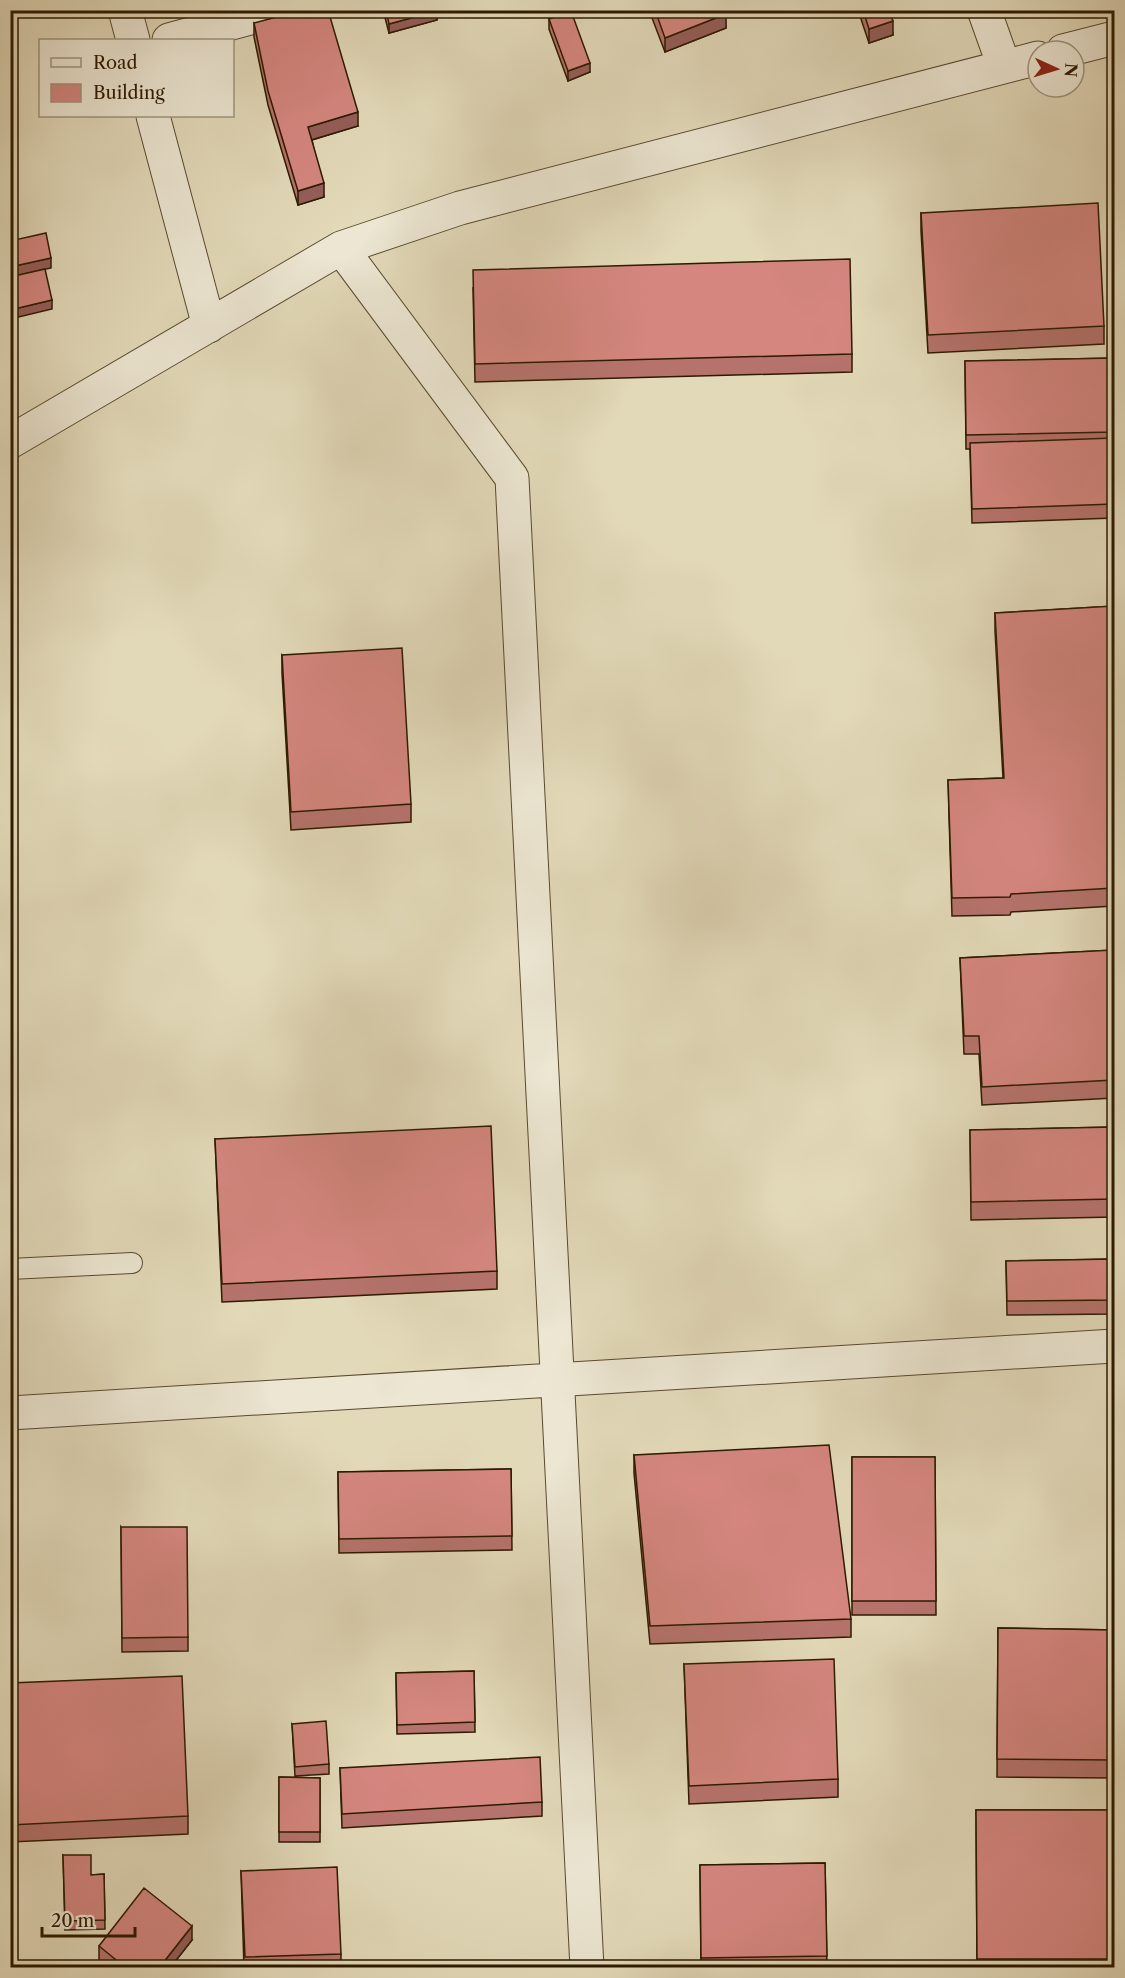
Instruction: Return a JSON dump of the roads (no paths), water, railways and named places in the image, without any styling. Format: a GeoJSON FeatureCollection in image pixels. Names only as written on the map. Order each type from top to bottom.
{"type":"FeatureCollection","features":[{"type":"Feature","properties":{"kind":"street"},"geometry":{"type":"LineString","coordinates":[[125,10],[133,39]]}},
{"type":"Feature","properties":{"kind":"street"},"geometry":{"type":"LineString","coordinates":[[173,39],[279,10]]}},
{"type":"Feature","properties":{"kind":"street"},"geometry":{"type":"LineString","coordinates":[[984,10],[1004,66]]}},
{"type":"Feature","properties":{"kind":"street"},"geometry":{"type":"LineString","coordinates":[[1086,45],[1114,38]]}},
{"type":"Feature","properties":{"kind":"street"},"geometry":{"type":"LineString","coordinates":[[10,442],[341,248],[460,208],[1026,61]]}},
{"type":"Feature","properties":{"kind":"street"},"geometry":{"type":"LineString","coordinates":[[153,117],[209,326]]}},
{"type":"Feature","properties":{"kind":"street"},"geometry":{"type":"LineString","coordinates":[[341,248],[512,478],[587,1968]]}},
{"type":"Feature","properties":{"kind":"street"},"geometry":{"type":"LineString","coordinates":[[10,1413],[1114,1346]]}},
{"type":"Feature","properties":{"kind":"lane"},"geometry":{"type":"LineString","coordinates":[[10,1269],[132,1263]]}}]}
